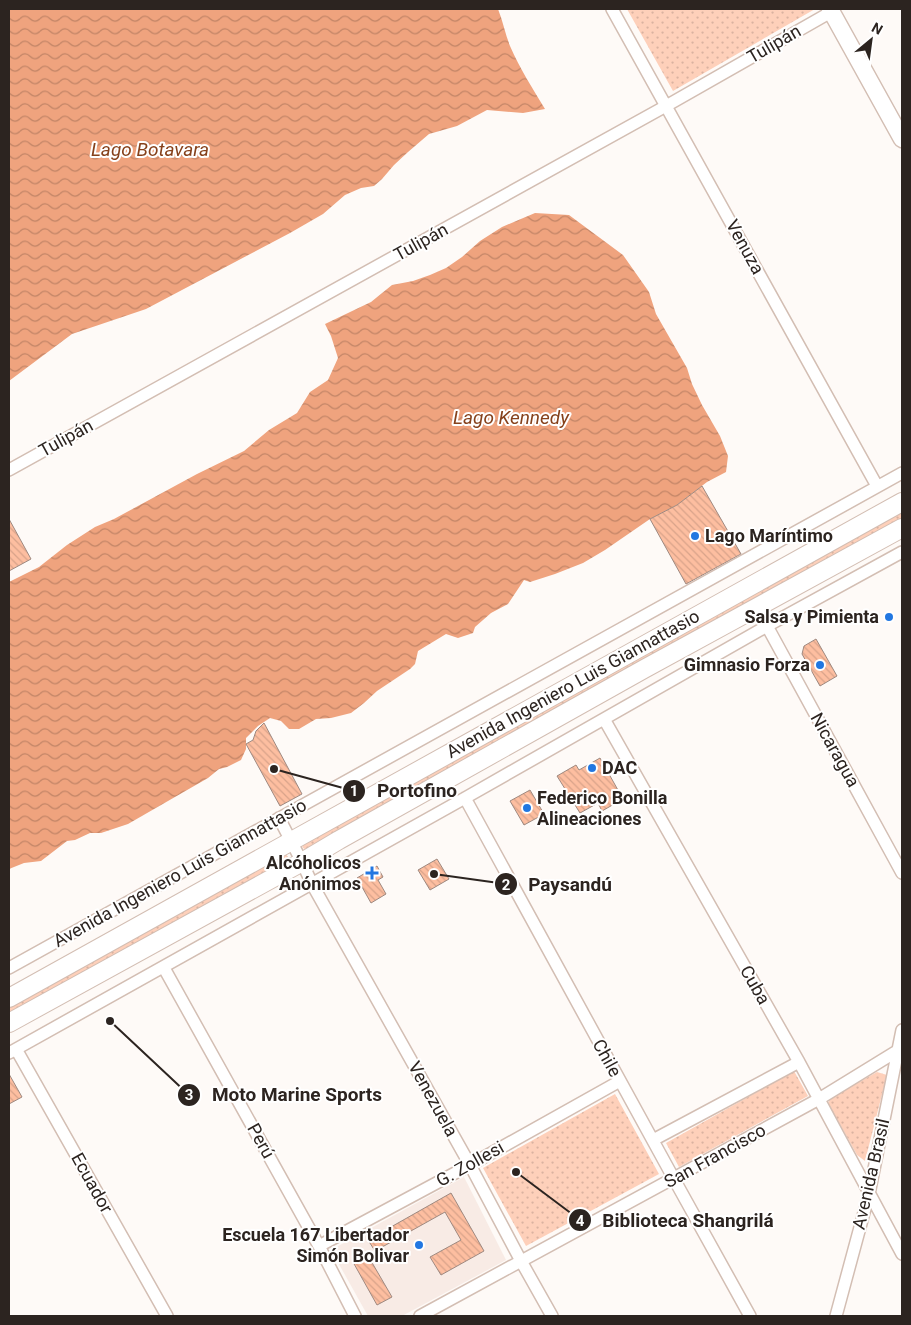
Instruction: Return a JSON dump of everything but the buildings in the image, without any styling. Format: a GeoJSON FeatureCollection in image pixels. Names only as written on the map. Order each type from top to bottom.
{"type":"FeatureCollection","features":[{"type":"Feature","properties":{"kind":"main road","name":"Avenida Ingeniero Luis Giannattasio"},"geometry":{"type":"LineString","coordinates":[[9,998],[902,502]]}},
{"type":"Feature","properties":{"kind":"main road","name":"Avenida Ingeniero Luis Giannattasio"},"geometry":{"type":"LineString","coordinates":[[9,1023],[302,862],[644,669],[902,528]]}},
{"type":"Feature","properties":{"kind":"street","name":"Venuza"},"geometry":{"type":"LineString","coordinates":[[612,9],[877,486]]}},
{"type":"Feature","properties":{"kind":"street","name":"Tulipán"},"geometry":{"type":"LineString","coordinates":[[9,470],[666,106],[831,10]]}},
{"type":"Feature","properties":{"kind":"street"},"geometry":{"type":"LineString","coordinates":[[831,10],[902,140]]}},
{"type":"Feature","properties":{"kind":"street","name":"Avenida Ingeniero Luis Giannattasio"},"geometry":{"type":"LineString","coordinates":[[9,968],[902,473]]}},
{"type":"Feature","properties":{"kind":"street"},"geometry":{"type":"LineString","coordinates":[[12,1051],[164,968],[767,626],[902,552]]}},
{"type":"Feature","properties":{"kind":"street","name":"Nicaragua"},"geometry":{"type":"LineString","coordinates":[[767,626],[902,873]]}},
{"type":"Feature","properties":{"kind":"street","name":"Cuba"},"geometry":{"type":"LineString","coordinates":[[604,719],[819,1099],[902,1254]]}},
{"type":"Feature","properties":{"kind":"street","name":"Chile"},"geometry":{"type":"LineString","coordinates":[[465,798],[750,1316]]}},
{"type":"Feature","properties":{"kind":"street","name":"Venezuela"},"geometry":{"type":"LineString","coordinates":[[279,818],[312,884],[470,1165],[552,1316]]}},
{"type":"Feature","properties":{"kind":"street","name":"Perú"},"geometry":{"type":"LineString","coordinates":[[164,968],[319,1246],[352,1315]]}},
{"type":"Feature","properties":{"kind":"street","name":"Avenida Brasil"},"geometry":{"type":"LineString","coordinates":[[836,1316],[869,1194],[900,1050],[902,1030]]}},
{"type":"Feature","properties":{"kind":"street","name":"San Francisco"},"geometry":{"type":"LineString","coordinates":[[420,1316],[819,1099],[900,1050]]}},
{"type":"Feature","properties":{"kind":"street","name":"Ecuador"},"geometry":{"type":"LineString","coordinates":[[12,1051],[167,1316]]}},
{"type":"Feature","properties":{"kind":"street"},"geometry":{"type":"LineString","coordinates":[[653,1140],[798,1062]]}},
{"type":"Feature","properties":{"kind":"street","name":"G. Zollesi"},"geometry":{"type":"LineString","coordinates":[[319,1246],[470,1165],[620,1081]]}},
{"type":"Feature","properties":{"kind":"shaded area"},"geometry":{"type":"Polygon","coordinates":[[[627,9],[815,9],[673,91],[627,9]]]}},
{"type":"Feature","properties":{"kind":"shaded area"},"geometry":{"type":"Polygon","coordinates":[[[902,508],[902,521],[308,851],[303,848],[302,845],[902,508]]]}},
{"type":"Feature","properties":{"kind":"shaded area"},"geometry":{"type":"Polygon","coordinates":[[[282,853],[288,857],[287,862],[9,1017],[9,1006],[282,853]]]}},
{"type":"Feature","properties":{"kind":"shaded area"},"geometry":{"type":"Polygon","coordinates":[[[794,1071],[808,1096],[679,1167],[666,1143],[794,1071]]]}},
{"type":"Feature","properties":{"kind":"shaded area"},"geometry":{"type":"Polygon","coordinates":[[[877,1072],[887,1075],[865,1161],[857,1155],[828,1103],[831,1098],[877,1072]]]}},
{"type":"Feature","properties":{"kind":"shaded area"},"geometry":{"type":"Polygon","coordinates":[[[615,1094],[659,1174],[526,1246],[483,1168],[615,1094]]]}},
{"type":"Feature","properties":{"kind":"shaded area","name":"Escuela 167 Libertador Simón Bolivar"},"geometry":{"type":"Polygon","coordinates":[[[464,1177],[506,1260],[402,1316],[368,1316],[331,1250],[464,1177]]]}},
{"type":"Feature","properties":{"kind":"water","name":"Lago Botavara"},"geometry":{"type":"Polygon","coordinates":[[[9,9],[498,9],[514,54],[545,109],[523,113],[487,110],[457,126],[429,134],[394,165],[374,186],[361,188],[345,195],[323,214],[290,233],[146,309],[72,334],[9,381],[9,9]]]}},
{"type":"Feature","properties":{"kind":"water","name":"Lago Kennedy"},"geometry":{"type":"Polygon","coordinates":[[[535,213],[569,215],[623,255],[649,292],[656,314],[687,368],[702,405],[720,436],[728,456],[726,472],[707,482],[677,505],[650,519],[583,563],[530,582],[524,580],[508,604],[491,613],[475,627],[473,633],[458,638],[446,634],[418,651],[415,664],[410,669],[377,691],[351,713],[331,718],[316,719],[299,729],[289,729],[281,721],[270,718],[258,726],[246,738],[246,749],[241,760],[219,769],[208,778],[128,824],[101,833],[90,833],[75,840],[67,841],[41,861],[24,863],[9,869],[9,582],[39,567],[67,545],[95,527],[114,519],[244,451],[269,430],[297,413],[310,392],[328,380],[338,358],[325,324],[371,302],[392,285],[413,281],[446,268],[480,241],[502,227],[535,213]]]}},
{"type":"Feature","properties":{"kind":"place","name":"Lago Maríntimo"},"geometry":{"type":"Point","coordinates":[695,536]}},
{"type":"Feature","properties":{"kind":"place","name":"Salsa y Pimienta"},"geometry":{"type":"Point","coordinates":[889,617]}},
{"type":"Feature","properties":{"kind":"place","name":"Gimnasio Forza"},"geometry":{"type":"Point","coordinates":[820,665]}},
{"type":"Feature","properties":{"kind":"place","name":"DAC"},"geometry":{"type":"Point","coordinates":[592,768]}},
{"type":"Feature","properties":{"kind":"place","name":"Portofino"},"geometry":{"type":"Point","coordinates":[274,769]}},
{"type":"Feature","properties":{"kind":"place","name":"Federico Bonilla Alineaciones"},"geometry":{"type":"Point","coordinates":[527,808]}},
{"type":"Feature","properties":{"kind":"place","name":"Alcóholicos Anónimos"},"geometry":{"type":"Point","coordinates":[372,873]}},
{"type":"Feature","properties":{"kind":"place","name":"Paysandú"},"geometry":{"type":"Point","coordinates":[434,874]}},
{"type":"Feature","properties":{"kind":"place","name":"Moto Marine Sports"},"geometry":{"type":"Point","coordinates":[110,1021]}},
{"type":"Feature","properties":{"kind":"place","name":"Biblioteca Shangrilá"},"geometry":{"type":"Point","coordinates":[516,1172]}},
{"type":"Feature","properties":{"kind":"place","name":"Escuela 167 Libertador Simón Bolivar"},"geometry":{"type":"Point","coordinates":[419,1245]}}]}
